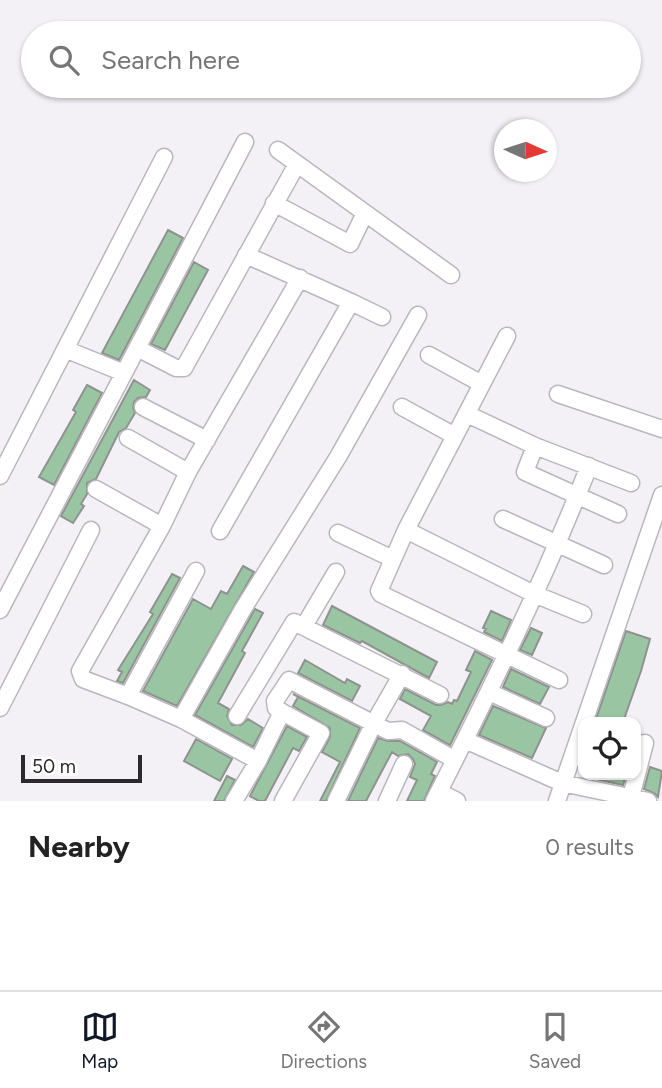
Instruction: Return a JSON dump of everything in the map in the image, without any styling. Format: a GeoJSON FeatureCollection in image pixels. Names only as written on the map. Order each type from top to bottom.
{"type":"FeatureCollection","features":[{"type":"Feature","properties":{"kind":"street"},"geometry":{"type":"LineString","coordinates":[[0,610],[245,142]]}},
{"type":"Feature","properties":{"kind":"street"},"geometry":{"type":"LineString","coordinates":[[278,150],[451,275]]}},
{"type":"Feature","properties":{"kind":"street"},"geometry":{"type":"LineString","coordinates":[[0,475],[164,157]]}},
{"type":"Feature","properties":{"kind":"street"},"geometry":{"type":"LineString","coordinates":[[137,348],[176,368],[184,368],[297,164]]}},
{"type":"Feature","properties":{"kind":"street"},"geometry":{"type":"LineString","coordinates":[[274,204],[350,244],[365,213]]}},
{"type":"Feature","properties":{"kind":"street"},"geometry":{"type":"LineString","coordinates":[[246,255],[382,317]]}},
{"type":"Feature","properties":{"kind":"street"},"geometry":{"type":"LineString","coordinates":[[258,761],[181,719],[83,679],[80,671],[162,526],[188,472],[300,278]]}},
{"type":"Feature","properties":{"kind":"street"},"geometry":{"type":"LineString","coordinates":[[220,531],[352,302]]}},
{"type":"Feature","properties":{"kind":"street"},"geometry":{"type":"LineString","coordinates":[[181,719],[243,609],[338,457],[418,315]]}},
{"type":"Feature","properties":{"kind":"street"},"geometry":{"type":"LineString","coordinates":[[507,336],[407,530],[380,587],[380,594],[559,680]]}},
{"type":"Feature","properties":{"kind":"street"},"geometry":{"type":"LineString","coordinates":[[65,349],[124,373]]}},
{"type":"Feature","properties":{"kind":"street"},"geometry":{"type":"LineString","coordinates":[[429,355],[482,384]]}},
{"type":"Feature","properties":{"kind":"street"},"geometry":{"type":"LineString","coordinates":[[558,394],[662,429]]}},
{"type":"Feature","properties":{"kind":"street"},"geometry":{"type":"LineString","coordinates":[[143,407],[207,440]]}},
{"type":"Feature","properties":{"kind":"street"},"geometry":{"type":"LineString","coordinates":[[402,407],[455,436]]}},
{"type":"Feature","properties":{"kind":"street"},"geometry":{"type":"LineString","coordinates":[[467,414],[535,446],[631,483]]}},
{"type":"Feature","properties":{"kind":"street"},"geometry":{"type":"LineString","coordinates":[[128,438],[188,472]]}},
{"type":"Feature","properties":{"kind":"street"},"geometry":{"type":"LineString","coordinates":[[535,446],[525,472],[618,514]]}},
{"type":"Feature","properties":{"kind":"street"},"geometry":{"type":"LineString","coordinates":[[457,801],[436,797],[507,656],[558,544],[589,467]]}},
{"type":"Feature","properties":{"kind":"street"},"geometry":{"type":"LineString","coordinates":[[96,489],[162,526]]}},
{"type":"Feature","properties":{"kind":"street"},"geometry":{"type":"LineString","coordinates":[[556,801],[662,495]]}},
{"type":"Feature","properties":{"kind":"street"},"geometry":{"type":"LineString","coordinates":[[503,519],[604,565]]}},
{"type":"Feature","properties":{"kind":"street"},"geometry":{"type":"LineString","coordinates":[[0,708],[91,530]]}},
{"type":"Feature","properties":{"kind":"street"},"geometry":{"type":"LineString","coordinates":[[407,530],[534,594],[583,614]]}},
{"type":"Feature","properties":{"kind":"street"},"geometry":{"type":"LineString","coordinates":[[338,533],[393,559]]}},
{"type":"Feature","properties":{"kind":"street"},"geometry":{"type":"LineString","coordinates":[[128,696],[196,571]]}},
{"type":"Feature","properties":{"kind":"street"},"geometry":{"type":"LineString","coordinates":[[304,626],[336,572]]}},
{"type":"Feature","properties":{"kind":"street"},"geometry":{"type":"LineString","coordinates":[[237,716],[294,622],[440,695]]}},
{"type":"Feature","properties":{"kind":"street"},"geometry":{"type":"LineString","coordinates":[[266,667],[388,731],[402,730],[455,760]]}},
{"type":"Feature","properties":{"kind":"street"},"geometry":{"type":"LineString","coordinates":[[336,801],[374,723],[402,674]]}},
{"type":"Feature","properties":{"kind":"street"},"geometry":{"type":"LineString","coordinates":[[282,801],[321,733],[276,708],[275,701],[289,680]]}},
{"type":"Feature","properties":{"kind":"street"},"geometry":{"type":"LineString","coordinates":[[489,692],[546,718]]}},
{"type":"Feature","properties":{"kind":"street"},"geometry":{"type":"LineString","coordinates":[[234,801],[258,761],[282,712]]}},
{"type":"Feature","properties":{"kind":"street"},"geometry":{"type":"LineString","coordinates":[[465,740],[562,783],[648,801]]}},
{"type":"Feature","properties":{"kind":"street"},"geometry":{"type":"LineString","coordinates":[[630,799],[645,743]]}},
{"type":"Feature","properties":{"kind":"street"},"geometry":{"type":"LineString","coordinates":[[387,801],[404,764]]}},
{"type":"Feature","properties":{"kind":"building"},"geometry":{"type":"Polygon","coordinates":[[[168,230],[183,238],[119,360],[102,353],[168,230]]]}},
{"type":"Feature","properties":{"kind":"building"},"geometry":{"type":"Polygon","coordinates":[[[194,262],[208,270],[165,350],[151,344],[194,262]]]}},
{"type":"Feature","properties":{"kind":"building"},"geometry":{"type":"Polygon","coordinates":[[[134,380],[150,390],[146,397],[138,398],[134,402],[135,413],[126,428],[119,432],[96,479],[87,483],[87,494],[81,504],[84,506],[73,523],[61,516],[134,380]]]}},
{"type":"Feature","properties":{"kind":"building"},"geometry":{"type":"Polygon","coordinates":[[[87,385],[102,393],[54,485],[39,477],[76,412],[73,410],[87,385]]]}},
{"type":"Feature","properties":{"kind":"building"},"geometry":{"type":"Polygon","coordinates":[[[243,566],[254,572],[177,706],[143,691],[193,599],[211,609],[221,591],[227,594],[243,566]]]}},
{"type":"Feature","properties":{"kind":"building"},"geometry":{"type":"Polygon","coordinates":[[[172,574],[180,578],[123,683],[117,681],[122,672],[118,670],[153,614],[150,612],[172,574]]]}},
{"type":"Feature","properties":{"kind":"building"},"geometry":{"type":"Polygon","coordinates":[[[332,606],[437,662],[429,678],[362,641],[360,643],[323,625],[332,606]]]}},
{"type":"Feature","properties":{"kind":"building"},"geometry":{"type":"Polygon","coordinates":[[[255,609],[263,613],[218,703],[229,709],[227,716],[232,725],[241,725],[248,719],[263,728],[253,747],[195,715],[255,609]]]}},
{"type":"Feature","properties":{"kind":"building"},"geometry":{"type":"Polygon","coordinates":[[[491,611],[511,620],[502,641],[484,632],[486,629],[483,628],[491,611]]]}},
{"type":"Feature","properties":{"kind":"building"},"geometry":{"type":"Polygon","coordinates":[[[531,628],[542,633],[532,655],[520,650],[531,628]]]}},
{"type":"Feature","properties":{"kind":"building"},"geometry":{"type":"Polygon","coordinates":[[[626,631],[650,639],[625,717],[597,717],[626,631]]]}},
{"type":"Feature","properties":{"kind":"building"},"geometry":{"type":"Polygon","coordinates":[[[475,651],[492,660],[450,745],[423,730],[431,716],[400,699],[405,689],[436,705],[457,701],[471,672],[466,670],[475,651]]]}},
{"type":"Feature","properties":{"kind":"building"},"geometry":{"type":"Polygon","coordinates":[[[305,660],[345,683],[347,679],[360,686],[352,701],[298,673],[305,660]]]}},
{"type":"Feature","properties":{"kind":"building"},"geometry":{"type":"Polygon","coordinates":[[[511,669],[549,687],[540,704],[503,687],[511,669]]]}},
{"type":"Feature","properties":{"kind":"building"},"geometry":{"type":"Polygon","coordinates":[[[293,694],[360,728],[326,801],[320,801],[340,762],[322,752],[330,737],[330,728],[293,706],[298,697],[293,694]]]}},
{"type":"Feature","properties":{"kind":"building"},"geometry":{"type":"Polygon","coordinates":[[[493,706],[546,728],[532,758],[479,735],[493,706]]]}},
{"type":"Feature","properties":{"kind":"building"},"geometry":{"type":"Polygon","coordinates":[[[287,726],[307,737],[299,751],[293,748],[265,801],[259,801],[250,796],[287,726]]]}},
{"type":"Feature","properties":{"kind":"building"},"geometry":{"type":"Polygon","coordinates":[[[378,738],[400,741],[437,762],[431,774],[435,776],[424,801],[407,801],[417,780],[410,777],[415,764],[408,754],[398,756],[392,752],[366,801],[348,801],[378,738]]]}},
{"type":"Feature","properties":{"kind":"building"},"geometry":{"type":"Polygon","coordinates":[[[196,739],[232,759],[220,781],[184,761],[196,739]]]}},
{"type":"Feature","properties":{"kind":"building"},"geometry":{"type":"Polygon","coordinates":[[[650,767],[662,771],[658,797],[644,789],[650,767]]]}},
{"type":"Feature","properties":{"kind":"building"},"geometry":{"type":"Polygon","coordinates":[[[227,776],[235,780],[224,801],[214,801],[227,776]]]}},
{"type":"Feature","properties":{"kind":"building"},"geometry":{"type":"Polygon","coordinates":[[[600,780],[624,780],[623,785],[600,780]]]}}]}
